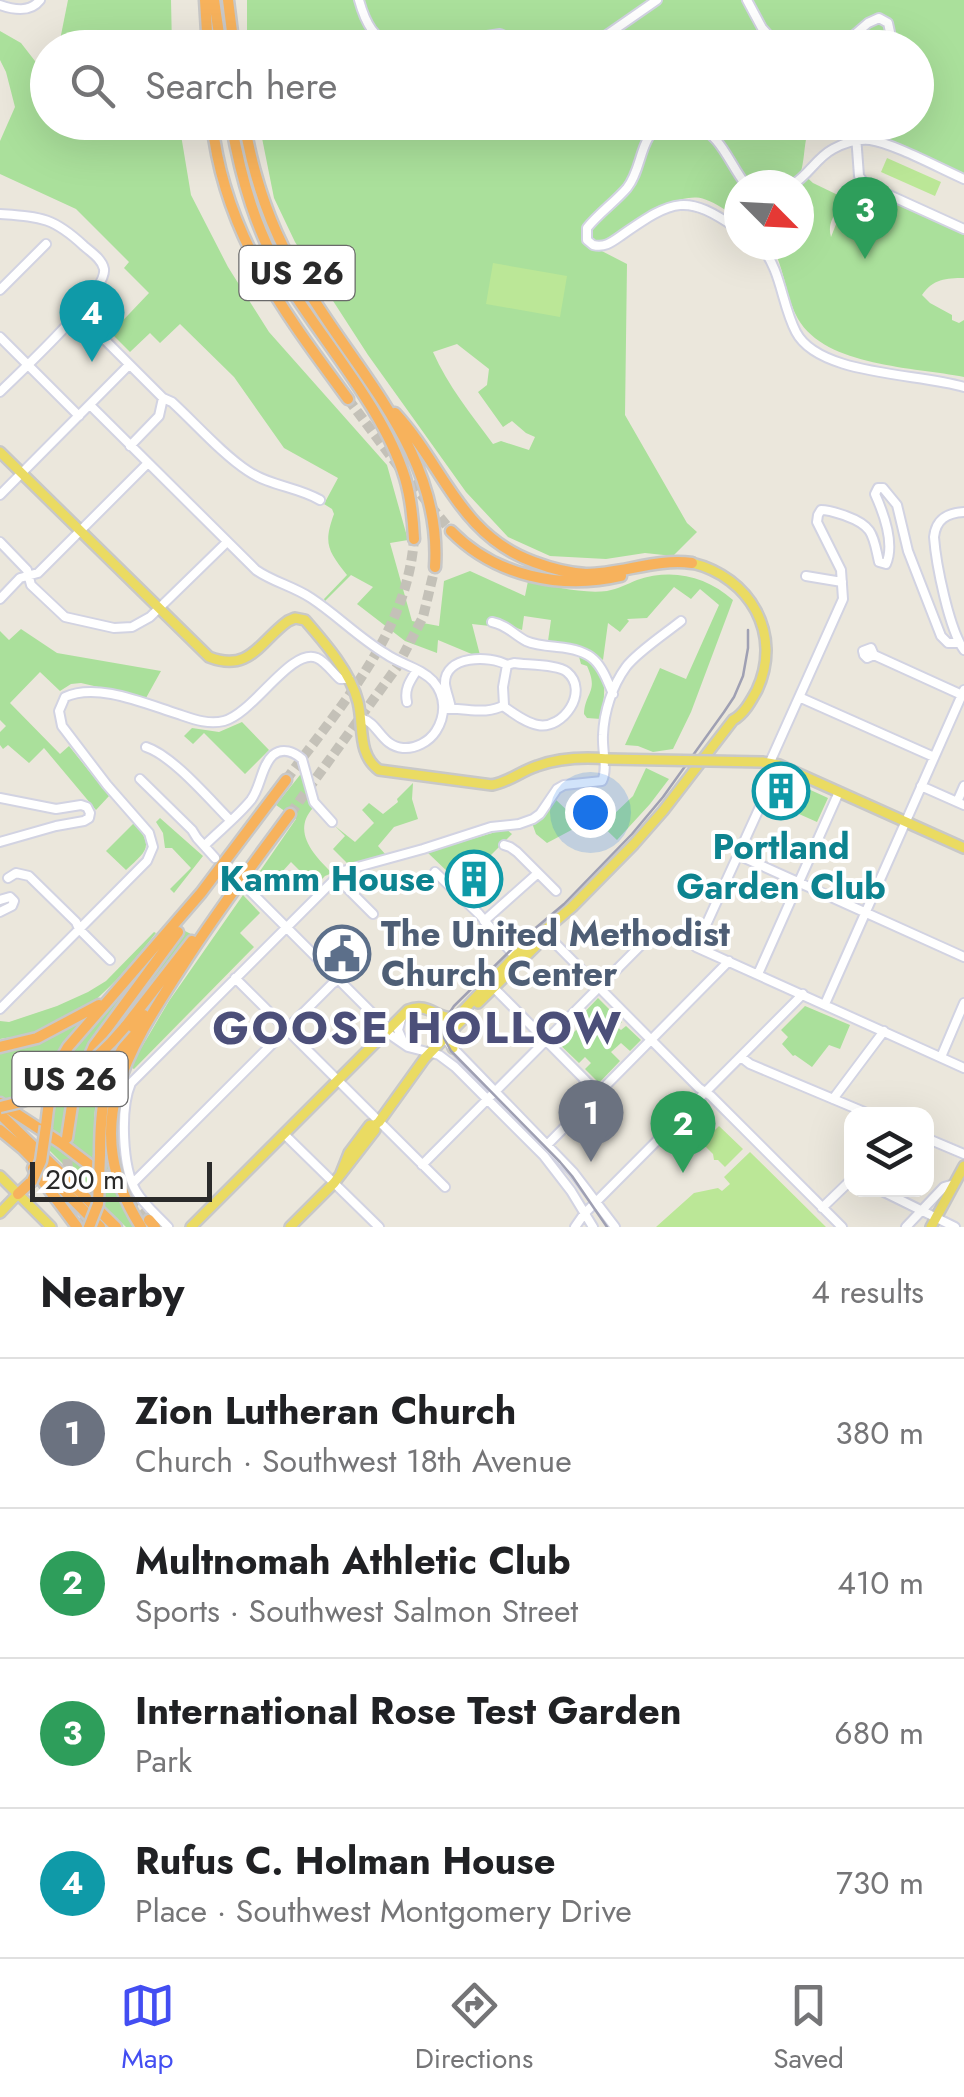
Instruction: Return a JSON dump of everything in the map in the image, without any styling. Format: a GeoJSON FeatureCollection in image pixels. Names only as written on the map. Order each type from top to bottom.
{"type":"FeatureCollection","features":[{"type":"Feature","properties":{"kind":"highway"},"geometry":{"type":"LineString","coordinates":[[206,0],[207,30]]}},
{"type":"Feature","properties":{"kind":"highway"},"geometry":{"type":"LineString","coordinates":[[214,0],[218,30]]}},
{"type":"Feature","properties":{"kind":"highway"},"geometry":{"type":"LineString","coordinates":[[228,0],[232,30]]}},
{"type":"Feature","properties":{"kind":"highway"},"geometry":{"type":"LineString","coordinates":[[215,140],[226,195],[250,254],[283,310],[348,399]]}},
{"type":"Feature","properties":{"kind":"highway","name":"US 26"},"geometry":{"type":"LineString","coordinates":[[234,140],[250,205],[268,248],[284,279],[377,418],[400,463],[411,506],[414,539]]}},
{"type":"Feature","properties":{"kind":"highway","name":"US 26"},"geometry":{"type":"LineString","coordinates":[[248,140],[262,197],[284,249],[320,310],[387,406],[425,482],[436,534],[436,567]]}},
{"type":"Feature","properties":{"kind":"highway"},"geometry":{"type":"LineString","coordinates":[[387,406],[398,415],[472,521],[515,554],[541,565],[588,574],[689,565]]}},
{"type":"Feature","properties":{"kind":"highway"},"geometry":{"type":"LineString","coordinates":[[451,531],[499,565],[542,579],[588,582],[663,565]]}},
{"type":"Feature","properties":{"kind":"highway","name":"US 26"},"geometry":{"type":"LineString","coordinates":[[0,1047],[37,1038],[108,999],[202,893],[286,780]]}},
{"type":"Feature","properties":{"kind":"highway","name":"US 26"},"geometry":{"type":"LineString","coordinates":[[0,1108],[28,1100],[68,1080],[101,1054],[184,948],[205,929],[290,814]]}},
{"type":"Feature","properties":{"kind":"highway"},"geometry":{"type":"LineString","coordinates":[[67,1138],[74,1092],[94,1046],[194,910],[202,893]]}},
{"type":"Feature","properties":{"kind":"highway"},"geometry":{"type":"LineString","coordinates":[[148,1225],[128,1202],[117,1172],[112,1115],[126,1060],[205,929]]}},
{"type":"Feature","properties":{"kind":"highway"},"geometry":{"type":"LineString","coordinates":[[89,1227],[98,1204],[101,1106],[109,1073],[132,1032],[162,996]]}},
{"type":"Feature","properties":{"kind":"highway"},"geometry":{"type":"LineString","coordinates":[[18,1194],[32,1181],[41,1161],[50,1088],[60,1062],[77,1034],[108,999]]}},
{"type":"Feature","properties":{"kind":"highway"},"geometry":{"type":"LineString","coordinates":[[0,1108],[61,1142],[108,1179]]}},
{"type":"Feature","properties":{"kind":"highway"},"geometry":{"type":"LineString","coordinates":[[0,1108],[116,1227]]}},
{"type":"Feature","properties":{"kind":"highway"},"geometry":{"type":"LineString","coordinates":[[0,1130],[100,1227]]}},
{"type":"Feature","properties":{"kind":"highway"},"geometry":{"type":"LineString","coordinates":[[23,1149],[76,1227]]}},
{"type":"Feature","properties":{"kind":"main road"},"geometry":{"type":"LineString","coordinates":[[0,452],[206,655],[225,662],[245,659],[288,621],[304,620],[349,680],[358,703],[363,745],[368,760],[379,770],[496,784],[540,765],[576,758],[770,763],[964,848]]}},
{"type":"Feature","properties":{"kind":"main road"},"geometry":{"type":"LineString","coordinates":[[192,1227],[402,1016],[422,1007],[448,1018],[458,1016],[541,941],[544,932],[646,831],[740,716],[761,679],[766,652],[763,628],[753,604],[738,586],[716,570],[689,565]]}},
{"type":"Feature","properties":{"kind":"main road"},"geometry":{"type":"LineString","coordinates":[[290,1227],[334,1183],[349,1153],[370,1125],[377,1124],[430,1052],[494,988],[517,959]]}},
{"type":"Feature","properties":{"kind":"main road"},"geometry":{"type":"LineString","coordinates":[[453,1048],[454,1027]]}},
{"type":"Feature","properties":{"kind":"main road"},"geometry":{"type":"LineString","coordinates":[[934,1223],[964,1166]]}},
{"type":"Feature","properties":{"kind":"main road"},"geometry":{"type":"LineString","coordinates":[[0,1176],[51,1227]]}},
{"type":"Feature","properties":{"kind":"main road"},"geometry":{"type":"LineString","coordinates":[[0,1212],[18,1194]]}},
{"type":"Feature","properties":{"kind":"street"},"geometry":{"type":"LineString","coordinates":[[0,5],[28,9],[40,0]]}},
{"type":"Feature","properties":{"kind":"street"},"geometry":{"type":"LineString","coordinates":[[359,0],[372,30]]}},
{"type":"Feature","properties":{"kind":"street"},"geometry":{"type":"LineString","coordinates":[[614,30],[657,0]]}},
{"type":"Feature","properties":{"kind":"street"},"geometry":{"type":"LineString","coordinates":[[748,0],[764,30]]}},
{"type":"Feature","properties":{"kind":"street"},"geometry":{"type":"LineString","coordinates":[[860,30],[879,18],[888,23],[890,30]]}},
{"type":"Feature","properties":{"kind":"street"},"geometry":{"type":"LineString","coordinates":[[646,140],[628,186],[586,228],[589,243],[605,246],[655,214],[682,205],[707,209],[724,220]]}},
{"type":"Feature","properties":{"kind":"street"},"geometry":{"type":"LineString","coordinates":[[717,140],[736,170]]}},
{"type":"Feature","properties":{"kind":"street"},"geometry":{"type":"LineString","coordinates":[[856,140],[859,176],[868,186],[964,228]]}},
{"type":"Feature","properties":{"kind":"street"},"geometry":{"type":"LineString","coordinates":[[811,170],[827,153],[856,140],[880,143],[964,179]]}},
{"type":"Feature","properties":{"kind":"street"},"geometry":{"type":"LineString","coordinates":[[0,214],[43,218],[68,231],[102,263],[104,275],[79,314],[0,392]]}},
{"type":"Feature","properties":{"kind":"street"},"geometry":{"type":"LineString","coordinates":[[0,290],[46,244]]}},
{"type":"Feature","properties":{"kind":"street"},"geometry":{"type":"LineString","coordinates":[[771,260],[795,329],[808,346],[856,368],[964,387]]}},
{"type":"Feature","properties":{"kind":"street"},"geometry":{"type":"LineString","coordinates":[[79,314],[163,398],[250,472],[320,500]]}},
{"type":"Feature","properties":{"kind":"street"},"geometry":{"type":"LineString","coordinates":[[0,337],[79,416]]}},
{"type":"Feature","properties":{"kind":"street"},"geometry":{"type":"LineString","coordinates":[[0,495],[130,365]]}},
{"type":"Feature","properties":{"kind":"street"},"geometry":{"type":"LineString","coordinates":[[130,446],[159,416],[163,398]]}},
{"type":"Feature","properties":{"kind":"street"},"geometry":{"type":"LineString","coordinates":[[90,406],[262,575],[307,594],[384,653],[426,675],[448,709]]}},
{"type":"Feature","properties":{"kind":"street"},"geometry":{"type":"LineString","coordinates":[[0,599],[20,578],[38,573],[147,464]]}},
{"type":"Feature","properties":{"kind":"street"},"geometry":{"type":"LineString","coordinates":[[962,647],[948,643],[942,636],[908,551],[896,505],[882,488],[875,494],[885,518],[890,556],[886,564],[878,562],[873,536],[866,524],[821,510],[818,526],[839,563],[842,601],[770,763],[738,855],[696,947],[964,1068]]}},
{"type":"Feature","properties":{"kind":"street"},"geometry":{"type":"LineString","coordinates":[[962,647],[950,619],[934,537],[942,519],[964,512]]}},
{"type":"Feature","properties":{"kind":"street"},"geometry":{"type":"LineString","coordinates":[[0,542],[27,570],[31,585],[70,620],[128,628],[159,610],[227,542]]}},
{"type":"Feature","properties":{"kind":"street"},"geometry":{"type":"LineString","coordinates":[[806,576],[842,582]]}},
{"type":"Feature","properties":{"kind":"street"},"geometry":{"type":"LineString","coordinates":[[168,1227],[141,1198],[133,1183],[124,1128],[131,1082],[336,877],[347,870],[491,827],[533,819],[564,785],[602,781],[606,770],[604,721],[612,694],[628,664],[681,620]]}},
{"type":"Feature","properties":{"kind":"street"},"geometry":{"type":"LineString","coordinates":[[492,622],[503,624],[528,642],[574,648],[594,658],[602,666],[612,694]]}},
{"type":"Feature","properties":{"kind":"street"},"geometry":{"type":"LineString","coordinates":[[824,1004],[963,693],[874,655]]}},
{"type":"Feature","properties":{"kind":"street"},"geometry":{"type":"LineString","coordinates":[[0,1009],[147,861],[153,847],[146,829],[64,730],[58,711],[65,698],[80,692],[102,693],[215,722],[246,709],[302,658],[318,658],[338,678],[349,680]]}},
{"type":"Feature","properties":{"kind":"street"},"geometry":{"type":"LineString","coordinates":[[361,718],[367,719],[390,744],[407,749],[431,738],[439,726],[448,709],[447,676],[455,664],[498,660],[507,665],[564,670],[571,677],[573,703],[559,721],[547,726],[530,723],[504,706]]}},
{"type":"Feature","properties":{"kind":"street"},"geometry":{"type":"LineString","coordinates":[[504,706],[507,665]]}},
{"type":"Feature","properties":{"kind":"street"},"geometry":{"type":"LineString","coordinates":[[407,702],[407,685],[417,670]]}},
{"type":"Feature","properties":{"kind":"street"},"geometry":{"type":"LineString","coordinates":[[799,697],[934,757]]}},
{"type":"Feature","properties":{"kind":"street"},"geometry":{"type":"LineString","coordinates":[[448,709],[486,712],[504,706]]}},
{"type":"Feature","properties":{"kind":"street"},"geometry":{"type":"LineString","coordinates":[[146,747],[170,762],[230,820]]}},
{"type":"Feature","properties":{"kind":"street"},"geometry":{"type":"LineString","coordinates":[[204,846],[256,792],[276,753],[288,751],[302,759],[314,802],[332,822]]}},
{"type":"Feature","properties":{"kind":"street"},"geometry":{"type":"LineString","coordinates":[[140,779],[216,858]]}},
{"type":"Feature","properties":{"kind":"street"},"geometry":{"type":"LineString","coordinates":[[921,786],[962,796]]}},
{"type":"Feature","properties":{"kind":"street"},"geometry":{"type":"LineString","coordinates":[[758,974],[840,792]]}},
{"type":"Feature","properties":{"kind":"street"},"geometry":{"type":"LineString","coordinates":[[0,798],[56,808],[81,805],[90,812],[84,821],[0,842]]}},
{"type":"Feature","properties":{"kind":"street"},"geometry":{"type":"LineString","coordinates":[[504,845],[556,891]]}},
{"type":"Feature","properties":{"kind":"street"},"geometry":{"type":"LineString","coordinates":[[738,855],[964,957]]}},
{"type":"Feature","properties":{"kind":"street"},"geometry":{"type":"LineString","coordinates":[[435,872],[517,959]]}},
{"type":"Feature","properties":{"kind":"street"},"geometry":{"type":"LineString","coordinates":[[8,878],[16,873],[29,876],[110,960]]}},
{"type":"Feature","properties":{"kind":"street"},"geometry":{"type":"LineString","coordinates":[[484,921],[538,873]]}},
{"type":"Feature","properties":{"kind":"street"},"geometry":{"type":"LineString","coordinates":[[336,877],[373,914]]}},
{"type":"Feature","properties":{"kind":"street"},"geometry":{"type":"LineString","coordinates":[[247,888],[387,1030],[412,1049],[444,1058],[487,1098],[540,1152],[593,1227]]}},
{"type":"Feature","properties":{"kind":"street"},"geometry":{"type":"LineString","coordinates":[[0,900],[10,897],[14,904],[0,912]]}},
{"type":"Feature","properties":{"kind":"street"},"geometry":{"type":"LineString","coordinates":[[544,932],[842,1227]]}},
{"type":"Feature","properties":{"kind":"street"},"geometry":{"type":"LineString","coordinates":[[422,1165],[645,941]]}},
{"type":"Feature","properties":{"kind":"street"},"geometry":{"type":"LineString","coordinates":[[540,1152],[728,961]]}},
{"type":"Feature","properties":{"kind":"street"},"geometry":{"type":"LineString","coordinates":[[234,978],[377,1124],[445,1187]]}},
{"type":"Feature","properties":{"kind":"street"},"geometry":{"type":"LineString","coordinates":[[133,1183],[338,980]]}},
{"type":"Feature","properties":{"kind":"street"},"geometry":{"type":"LineString","coordinates":[[494,988],[598,1094]]}},
{"type":"Feature","properties":{"kind":"street"},"geometry":{"type":"LineString","coordinates":[[574,1227],[803,994]]}},
{"type":"Feature","properties":{"kind":"street"},"geometry":{"type":"LineString","coordinates":[[941,1057],[964,1004]]}},
{"type":"Feature","properties":{"kind":"street"},"geometry":{"type":"LineString","coordinates":[[440,1015],[445,1036],[453,1048],[548,1144],[615,1227]]}},
{"type":"Feature","properties":{"kind":"street"},"geometry":{"type":"LineString","coordinates":[[402,1016],[399,1033],[404,1044]]}},
{"type":"Feature","properties":{"kind":"street"},"geometry":{"type":"LineString","coordinates":[[833,1100],[884,1031]]}},
{"type":"Feature","properties":{"kind":"street"},"geometry":{"type":"LineString","coordinates":[[740,1057],[748,1064],[852,1107]]}},
{"type":"Feature","properties":{"kind":"street"},"geometry":{"type":"LineString","coordinates":[[284,1134],[379,1227]]}},
{"type":"Feature","properties":{"kind":"street"},"geometry":{"type":"LineString","coordinates":[[934,1141],[964,1154]]}},
{"type":"Feature","properties":{"kind":"street"},"geometry":{"type":"LineString","coordinates":[[906,1227],[944,1187],[954,1184]]}},
{"type":"Feature","properties":{"kind":"street"},"geometry":{"type":"LineString","coordinates":[[822,1208],[844,1186]]}},
{"type":"Feature","properties":{"kind":"street"},"geometry":{"type":"LineString","coordinates":[[894,1197],[920,1210],[934,1223],[955,1227]]}},
{"type":"Feature","properties":{"kind":"green space"},"geometry":{"type":"Polygon","coordinates":[[[68,0],[171,0],[172,30],[62,30],[68,0]]]}},
{"type":"Feature","properties":{"kind":"green space"},"geometry":{"type":"Polygon","coordinates":[[[247,0],[964,0],[964,174],[888,140],[934,140],[934,30],[247,30],[247,0]]]}},
{"type":"Feature","properties":{"kind":"green space"},"geometry":{"type":"Polygon","coordinates":[[[0,31],[21,43],[30,55],[30,140],[182,140],[191,195],[228,267],[269,332],[387,465],[408,540],[390,543],[412,621],[439,626],[444,581],[470,571],[525,596],[528,581],[597,592],[650,576],[688,576],[712,585],[733,600],[673,749],[653,752],[625,745],[660,668],[686,679],[719,605],[700,589],[691,599],[674,587],[647,618],[627,619],[620,632],[608,623],[603,660],[584,648],[548,641],[551,620],[524,616],[522,630],[491,618],[490,626],[472,624],[481,659],[438,640],[437,653],[405,641],[357,604],[373,587],[351,575],[325,601],[347,575],[329,547],[334,514],[324,504],[338,478],[284,448],[234,377],[180,324],[160,343],[150,333],[130,352],[111,333],[149,293],[124,268],[129,262],[76,209],[0,174],[0,141],[15,107],[0,60],[0,31]]]}},
{"type":"Feature","properties":{"kind":"green space"},"geometry":{"type":"Polygon","coordinates":[[[262,140],[806,140],[801,170],[724,170],[724,209],[704,199],[678,200],[594,247],[627,264],[625,415],[687,523],[697,532],[673,556],[550,556],[508,537],[466,492],[368,355],[295,242],[274,198],[262,140]],[[457,344],[433,352],[493,444],[501,441],[529,450],[535,437],[512,421],[503,427],[478,392],[487,385],[489,369],[457,344]]]}},
{"type":"Feature","properties":{"kind":"green space"},"geometry":{"type":"Polygon","coordinates":[[[887,158],[941,182],[935,196],[881,172],[887,158]]]}},
{"type":"Feature","properties":{"kind":"green space"},"geometry":{"type":"Polygon","coordinates":[[[855,176],[964,224],[964,278],[940,280],[922,295],[952,315],[952,320],[964,320],[964,377],[873,362],[829,347],[811,335],[798,319],[778,260],[814,260],[814,183],[842,197],[830,226],[831,237],[855,176]]]}},
{"type":"Feature","properties":{"kind":"green space"},"geometry":{"type":"Polygon","coordinates":[[[493,263],[567,276],[560,317],[486,304],[493,263]]]}},
{"type":"Feature","properties":{"kind":"green space"},"geometry":{"type":"Polygon","coordinates":[[[21,629],[57,653],[161,671],[146,698],[81,683],[60,691],[40,672],[10,703],[60,754],[69,746],[109,796],[96,810],[44,748],[29,763],[8,745],[3,749],[0,745],[0,732],[6,726],[0,720],[0,631],[9,640],[21,629]]]}},
{"type":"Feature","properties":{"kind":"green space"},"geometry":{"type":"Polygon","coordinates":[[[578,653],[601,674],[601,719],[584,714],[592,681],[578,653]]]}},
{"type":"Feature","properties":{"kind":"green space"},"geometry":{"type":"Polygon","coordinates":[[[242,722],[269,750],[245,774],[204,733],[193,744],[184,736],[192,728],[219,732],[242,722]]]}},
{"type":"Feature","properties":{"kind":"green space"},"geometry":{"type":"Polygon","coordinates":[[[646,768],[669,779],[617,840],[594,818],[547,843],[536,834],[532,823],[544,815],[555,799],[571,814],[612,816],[633,796],[646,768]]]}},
{"type":"Feature","properties":{"kind":"green space"},"geometry":{"type":"Polygon","coordinates":[[[304,770],[313,808],[304,826],[305,835],[332,873],[315,886],[291,862],[263,893],[251,884],[296,819],[276,805],[304,770]]]}},
{"type":"Feature","properties":{"kind":"green space"},"geometry":{"type":"Polygon","coordinates":[[[413,783],[412,799],[418,819],[394,827],[378,846],[386,855],[350,866],[333,849],[345,836],[335,826],[355,842],[374,823],[362,810],[369,803],[383,814],[413,783]]]}},
{"type":"Feature","properties":{"kind":"green space"},"geometry":{"type":"Polygon","coordinates":[[[804,787],[828,798],[817,822],[781,806],[788,790],[801,793],[804,787]]]}},
{"type":"Feature","properties":{"kind":"green space"},"geometry":{"type":"Polygon","coordinates":[[[160,818],[203,856],[174,893],[170,889],[191,868],[172,848],[165,848],[163,833],[156,822],[160,818]]]}},
{"type":"Feature","properties":{"kind":"green space"},"geometry":{"type":"Polygon","coordinates":[[[134,823],[146,843],[139,858],[126,870],[106,851],[134,823]]]}},
{"type":"Feature","properties":{"kind":"green space"},"geometry":{"type":"Polygon","coordinates":[[[506,829],[512,834],[480,866],[470,856],[451,875],[427,852],[506,829]]]}},
{"type":"Feature","properties":{"kind":"green space"},"geometry":{"type":"Polygon","coordinates":[[[243,895],[260,913],[240,933],[254,947],[134,1069],[130,1067],[169,1001],[243,895]]]}},
{"type":"Feature","properties":{"kind":"green space"},"geometry":{"type":"Polygon","coordinates":[[[183,930],[191,934],[124,1021],[91,1056],[109,1029],[183,930]]]}},
{"type":"Feature","properties":{"kind":"green space"},"geometry":{"type":"Polygon","coordinates":[[[154,932],[120,976],[79,1012],[41,1032],[0,1039],[0,1021],[9,1022],[88,992],[106,981],[154,932]]]}},
{"type":"Feature","properties":{"kind":"green space"},"geometry":{"type":"Polygon","coordinates":[[[149,961],[99,1029],[79,1065],[57,1080],[85,1031],[149,961]]]}},
{"type":"Feature","properties":{"kind":"green space"},"geometry":{"type":"Polygon","coordinates":[[[598,998],[622,1022],[617,1027],[621,1030],[626,1026],[641,1040],[630,1051],[621,1043],[611,1052],[620,1061],[599,1083],[585,1069],[591,1063],[585,1057],[579,1063],[556,1041],[564,1033],[569,1037],[584,1022],[580,1017],[598,998]]]}},
{"type":"Feature","properties":{"kind":"green space"},"geometry":{"type":"Polygon","coordinates":[[[805,1006],[850,1025],[840,1049],[829,1045],[812,1067],[782,1044],[788,1037],[781,1030],[805,1006]]]}},
{"type":"Feature","properties":{"kind":"green space"},"geometry":{"type":"Polygon","coordinates":[[[80,1020],[83,1023],[47,1087],[0,1100],[0,1050],[37,1042],[80,1020]]]}},
{"type":"Feature","properties":{"kind":"green space"},"geometry":{"type":"Polygon","coordinates":[[[129,1030],[99,1084],[94,1163],[50,1131],[55,1092],[73,1081],[63,1138],[72,1138],[71,1121],[81,1076],[129,1030]]]}},
{"type":"Feature","properties":{"kind":"green space"},"geometry":{"type":"Polygon","coordinates":[[[118,1065],[109,1108],[108,1148],[116,1188],[134,1227],[126,1227],[104,1206],[104,1110],[118,1065]]]}},
{"type":"Feature","properties":{"kind":"green space"},"geometry":{"type":"Polygon","coordinates":[[[719,1126],[743,1149],[725,1167],[714,1160],[702,1143],[719,1126]]]}},
{"type":"Feature","properties":{"kind":"green space"},"geometry":{"type":"Polygon","coordinates":[[[49,1139],[96,1175],[95,1196],[48,1149],[49,1139]]]}},
{"type":"Feature","properties":{"kind":"green space"},"geometry":{"type":"Polygon","coordinates":[[[750,1152],[826,1227],[656,1227],[694,1193],[718,1188],[722,1191],[730,1184],[724,1177],[750,1152]]]}},
{"type":"Feature","properties":{"kind":"tunnel"},"geometry":{"type":"LineString","coordinates":[[348,399],[451,531]]}},
{"type":"Feature","properties":{"kind":"tunnel"},"geometry":{"type":"LineString","coordinates":[[286,780],[348,696],[385,637],[409,574],[414,539]]}},
{"type":"Feature","properties":{"kind":"tunnel"},"geometry":{"type":"LineString","coordinates":[[290,814],[397,667],[423,617],[435,567]]}},
{"type":"Feature","properties":{"kind":"tunnel"},"geometry":{"type":"LineString","coordinates":[[215,858],[243,885]]}},
{"type":"Feature","properties":{"kind":"tunnel"},"geometry":{"type":"LineString","coordinates":[[67,1144],[71,1187],[87,1227]]}},
{"type":"Feature","properties":{"kind":"tunnel"},"geometry":{"type":"LineString","coordinates":[[108,1179],[149,1220]]}},
{"type":"Feature","properties":{"kind":"tram line"},"geometry":{"type":"LineString","coordinates":[[607,1227],[560,1162],[451,1051],[443,1030],[454,1006],[564,904],[663,797],[734,697],[743,676],[748,630]]}},
{"type":"Feature","properties":{"kind":"place","name":"International Rose Test Garden"},"geometry":{"type":"Point","coordinates":[865,259]}},
{"type":"Feature","properties":{"kind":"place","name":"Rufus C. Holman House"},"geometry":{"type":"Point","coordinates":[92,362]}},
{"type":"Feature","properties":{"kind":"place","name":"Portland Garden Club"},"geometry":{"type":"Point","coordinates":[781,791]}},
{"type":"Feature","properties":{"kind":"place","name":"Kamm House"},"geometry":{"type":"Point","coordinates":[474,879]}},
{"type":"Feature","properties":{"kind":"place","name":"The United Methodist Church Center"},"geometry":{"type":"Point","coordinates":[342,954]}},
{"type":"Feature","properties":{"kind":"place","name":"Zion Lutheran Church"},"geometry":{"type":"Point","coordinates":[591,1162]}},
{"type":"Feature","properties":{"kind":"place","name":"Multnomah Athletic Club"},"geometry":{"type":"Point","coordinates":[683,1173]}},
{"type":"Feature","properties":{"kind":"district","name":"GOOSE HOLLOW"},"geometry":{"type":"Point","coordinates":[418,1027]}}]}
